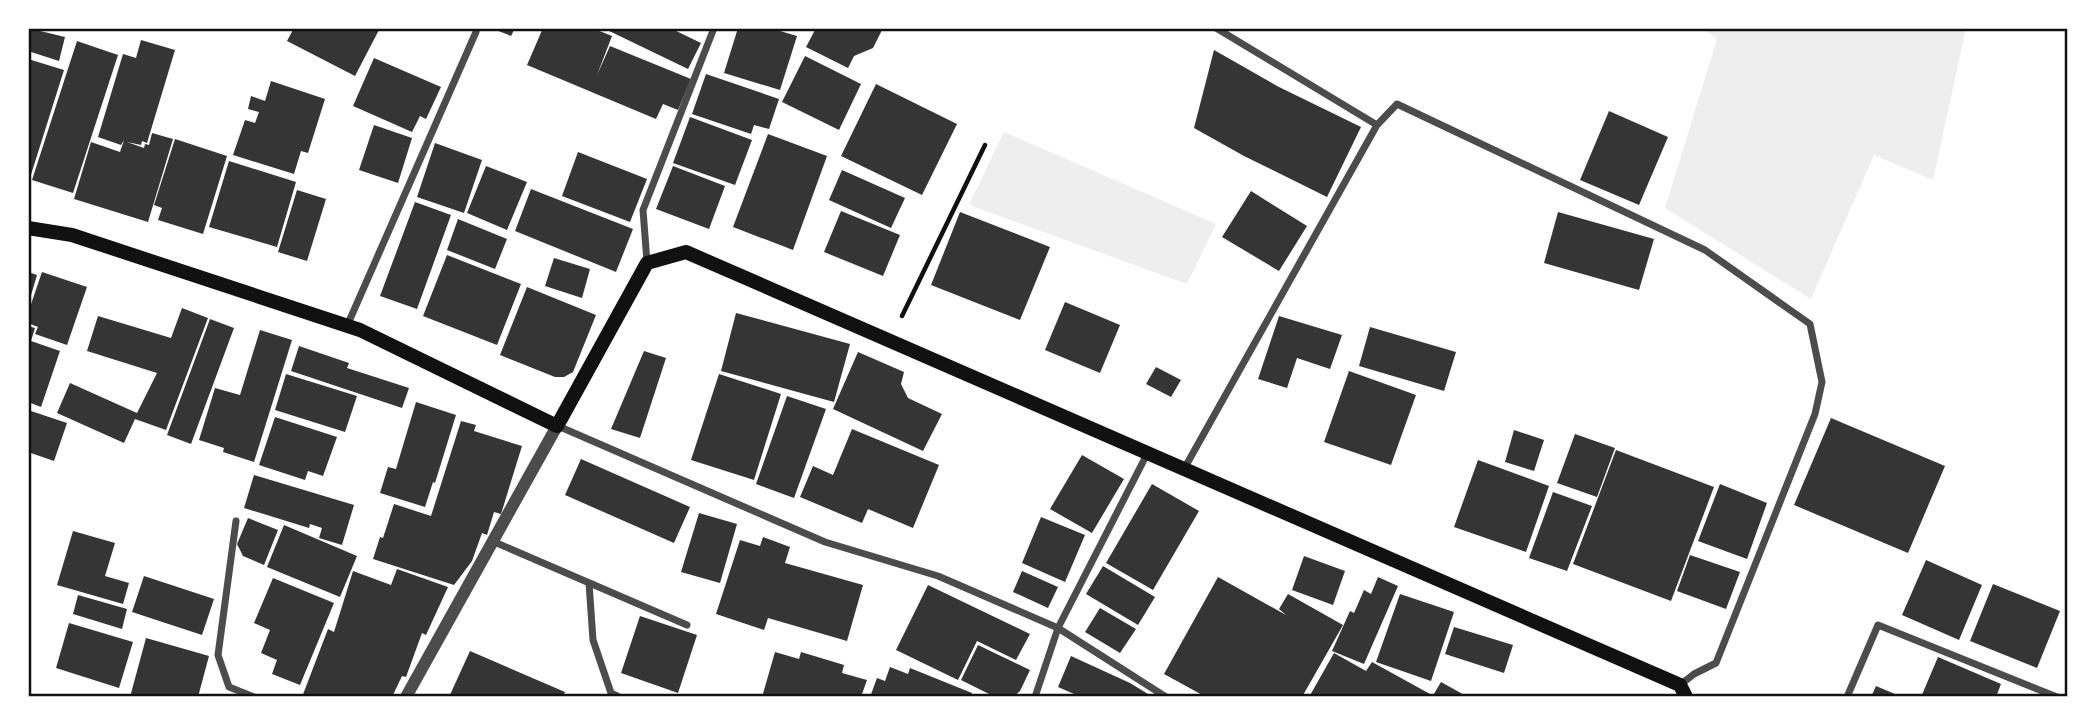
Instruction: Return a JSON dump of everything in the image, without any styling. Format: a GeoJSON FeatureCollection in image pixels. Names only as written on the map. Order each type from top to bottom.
{"type":"FeatureCollection","features":[{"type":"Feature","properties":{"kind":"main road"},"geometry":{"type":"LineString","coordinates":[[28,228],[72,234],[347,326],[557,426],[647,263],[686,253],[1184,469],[1683,691]]}},
{"type":"Feature","properties":{"kind":"street"},"geometry":{"type":"LineString","coordinates":[[647,263],[643,210],[714,28]]}},
{"type":"Feature","properties":{"kind":"street"},"geometry":{"type":"LineString","coordinates":[[1216,28],[1377,125]]}},
{"type":"Feature","properties":{"kind":"street"},"geometry":{"type":"LineString","coordinates":[[347,326],[476,32]]}},
{"type":"Feature","properties":{"kind":"street"},"geometry":{"type":"LineString","coordinates":[[1184,469],[1377,125],[1397,104],[1705,250],[1810,324],[1822,382],[1815,414],[1716,663],[1694,674],[1683,691]]}},
{"type":"Feature","properties":{"kind":"street"},"geometry":{"type":"LineString","coordinates":[[406,697],[557,426],[825,542],[938,576],[1058,628],[1166,697]]}},
{"type":"Feature","properties":{"kind":"street"},"geometry":{"type":"LineString","coordinates":[[1035,697],[1058,628],[1147,454]]}},
{"type":"Feature","properties":{"kind":"street"},"geometry":{"type":"LineString","coordinates":[[236,521],[218,655],[229,687],[254,697]]}},
{"type":"Feature","properties":{"kind":"street"},"geometry":{"type":"LineString","coordinates":[[491,541],[687,625]]}},
{"type":"Feature","properties":{"kind":"street"},"geometry":{"type":"LineString","coordinates":[[589,583],[593,640],[611,693],[619,697]]}},
{"type":"Feature","properties":{"kind":"street"},"geometry":{"type":"LineString","coordinates":[[1847,697],[1878,625],[2057,697]]}},
{"type":"Feature","properties":{"kind":"path"},"geometry":{"type":"LineString","coordinates":[[890,342],[985,145]]}},
{"type":"Feature","properties":{"kind":"shaded area"},"geometry":{"type":"Polygon","coordinates":[[[1702,28],[1966,28],[1933,180],[1874,155],[1811,299],[1665,208],[1717,39],[1702,28]]]}},
{"type":"Feature","properties":{"kind":"shaded area"},"geometry":{"type":"Polygon","coordinates":[[[1004,132],[1216,224],[1187,284],[969,205],[1004,132]]]}},
{"type":"Feature","properties":{"kind":"building"},"geometry":{"type":"Polygon","coordinates":[[[28,28],[65,37],[59,61],[28,51],[28,28]]]}},
{"type":"Feature","properties":{"kind":"building"},"geometry":{"type":"Polygon","coordinates":[[[294,28],[380,28],[355,76],[287,41],[294,28]]]}},
{"type":"Feature","properties":{"kind":"building"},"geometry":{"type":"Polygon","coordinates":[[[491,28],[515,28],[511,36],[491,28]]]}},
{"type":"Feature","properties":{"kind":"building"},"geometry":{"type":"Polygon","coordinates":[[[543,28],[592,28],[612,36],[597,75],[610,46],[691,79],[678,110],[663,104],[656,119],[527,65],[543,28]]]}},
{"type":"Feature","properties":{"kind":"building"},"geometry":{"type":"Polygon","coordinates":[[[603,28],[670,28],[701,43],[688,69],[603,28]]]}},
{"type":"Feature","properties":{"kind":"building"},"geometry":{"type":"Polygon","coordinates":[[[738,28],[770,28],[797,36],[780,90],[724,73],[738,28]]]}},
{"type":"Feature","properties":{"kind":"building"},"geometry":{"type":"Polygon","coordinates":[[[816,28],[883,28],[873,48],[854,56],[848,68],[806,47],[816,28]]]}},
{"type":"Feature","properties":{"kind":"building"},"geometry":{"type":"Polygon","coordinates":[[[141,40],[175,50],[147,143],[142,141],[141,145],[127,142],[144,148],[145,144],[149,145],[152,133],[173,139],[148,222],[74,199],[91,142],[120,152],[124,140],[121,145],[98,137],[123,54],[136,58],[141,40]]]}},
{"type":"Feature","properties":{"kind":"building"},"geometry":{"type":"Polygon","coordinates":[[[77,41],[118,55],[73,193],[32,180],[77,41]]]}},
{"type":"Feature","properties":{"kind":"building"},"geometry":{"type":"Polygon","coordinates":[[[1214,50],[1279,87],[1361,127],[1327,197],[1194,128],[1214,50]]]}},
{"type":"Feature","properties":{"kind":"building"},"geometry":{"type":"Polygon","coordinates":[[[805,56],[861,84],[839,130],[782,102],[805,56]]]}},
{"type":"Feature","properties":{"kind":"building"},"geometry":{"type":"Polygon","coordinates":[[[374,58],[441,87],[426,119],[420,116],[412,132],[353,106],[374,58]]]}},
{"type":"Feature","properties":{"kind":"building"},"geometry":{"type":"Polygon","coordinates":[[[28,59],[64,70],[29,181],[28,181],[28,59]]]}},
{"type":"Feature","properties":{"kind":"building"},"geometry":{"type":"Polygon","coordinates":[[[706,74],[779,99],[769,129],[754,125],[751,134],[692,114],[706,74]]]}},
{"type":"Feature","properties":{"kind":"building"},"geometry":{"type":"Polygon","coordinates":[[[271,81],[325,99],[308,153],[301,151],[294,174],[233,155],[245,120],[255,123],[259,112],[248,109],[251,96],[265,101],[271,81]]]}},
{"type":"Feature","properties":{"kind":"building"},"geometry":{"type":"Polygon","coordinates":[[[876,84],[957,124],[922,195],[841,156],[876,84]]]}},
{"type":"Feature","properties":{"kind":"building"},"geometry":{"type":"Polygon","coordinates":[[[1609,111],[1668,137],[1639,205],[1580,180],[1609,111]]]}},
{"type":"Feature","properties":{"kind":"building"},"geometry":{"type":"Polygon","coordinates":[[[690,117],[752,140],[735,185],[673,163],[690,117]]]}},
{"type":"Feature","properties":{"kind":"building"},"geometry":{"type":"Polygon","coordinates":[[[374,125],[412,138],[398,183],[359,170],[374,125]]]}},
{"type":"Feature","properties":{"kind":"building"},"geometry":{"type":"Polygon","coordinates":[[[768,134],[827,156],[793,250],[733,227],[768,134]]]}},
{"type":"Feature","properties":{"kind":"building"},"geometry":{"type":"Polygon","coordinates":[[[175,139],[227,156],[203,234],[158,220],[162,208],[154,205],[175,139]]]}},
{"type":"Feature","properties":{"kind":"building"},"geometry":{"type":"Polygon","coordinates":[[[435,143],[482,160],[464,213],[417,197],[435,143]]]}},
{"type":"Feature","properties":{"kind":"building"},"geometry":{"type":"Polygon","coordinates":[[[578,152],[647,179],[630,222],[562,196],[578,152]]]}},
{"type":"Feature","properties":{"kind":"building"},"geometry":{"type":"Polygon","coordinates":[[[229,161],[296,182],[277,247],[209,227],[229,161]]]}},
{"type":"Feature","properties":{"kind":"building"},"geometry":{"type":"Polygon","coordinates":[[[486,166],[527,182],[507,230],[467,213],[486,166]]]}},
{"type":"Feature","properties":{"kind":"building"},"geometry":{"type":"Polygon","coordinates":[[[673,166],[725,186],[709,229],[656,209],[673,166]]]}},
{"type":"Feature","properties":{"kind":"building"},"geometry":{"type":"Polygon","coordinates":[[[842,170],[905,198],[891,228],[829,200],[842,170]]]}},
{"type":"Feature","properties":{"kind":"building"},"geometry":{"type":"Polygon","coordinates":[[[531,189],[633,229],[616,272],[515,231],[531,189]]]}},
{"type":"Feature","properties":{"kind":"building"},"geometry":{"type":"Polygon","coordinates":[[[297,190],[326,199],[307,261],[278,252],[297,190]]]}},
{"type":"Feature","properties":{"kind":"building"},"geometry":{"type":"Polygon","coordinates":[[[1251,191],[1307,226],[1279,271],[1222,237],[1251,191]]]}},
{"type":"Feature","properties":{"kind":"building"},"geometry":{"type":"Polygon","coordinates":[[[415,202],[451,215],[417,309],[380,296],[415,202]]]}},
{"type":"Feature","properties":{"kind":"building"},"geometry":{"type":"Polygon","coordinates":[[[841,211],[900,235],[883,276],[824,252],[841,211]]]}},
{"type":"Feature","properties":{"kind":"building"},"geometry":{"type":"Polygon","coordinates":[[[960,212],[1050,247],[1020,320],[931,285],[960,212]]]}},
{"type":"Feature","properties":{"kind":"building"},"geometry":{"type":"Polygon","coordinates":[[[1558,212],[1654,239],[1639,290],[1544,263],[1558,212]]]}},
{"type":"Feature","properties":{"kind":"building"},"geometry":{"type":"Polygon","coordinates":[[[458,219],[507,239],[495,269],[447,250],[458,219]]]}},
{"type":"Feature","properties":{"kind":"building"},"geometry":{"type":"Polygon","coordinates":[[[447,255],[521,284],[497,345],[423,316],[447,255]]]}},
{"type":"Feature","properties":{"kind":"building"},"geometry":{"type":"Polygon","coordinates":[[[554,258],[590,269],[582,298],[545,286],[554,258]]]}},
{"type":"Feature","properties":{"kind":"building"},"geometry":{"type":"Polygon","coordinates":[[[28,272],[37,275],[29,302],[28,302],[28,272]]]}},
{"type":"Feature","properties":{"kind":"building"},"geometry":{"type":"Polygon","coordinates":[[[42,272],[87,287],[67,345],[35,334],[38,327],[28,323],[28,313],[42,272]]]}},
{"type":"Feature","properties":{"kind":"building"},"geometry":{"type":"Polygon","coordinates":[[[527,287],[596,315],[573,372],[564,377],[555,377],[500,355],[527,287]]]}},
{"type":"Feature","properties":{"kind":"building"},"geometry":{"type":"Polygon","coordinates":[[[1065,302],[1120,325],[1100,373],[1045,350],[1065,302]]]}},
{"type":"Feature","properties":{"kind":"building"},"geometry":{"type":"Polygon","coordinates":[[[182,308],[208,318],[166,430],[135,419],[124,443],[57,413],[70,383],[137,413],[157,373],[87,351],[98,316],[171,338],[182,308]]]}},
{"type":"Feature","properties":{"kind":"building"},"geometry":{"type":"Polygon","coordinates":[[[736,313],[850,344],[834,402],[721,371],[736,313]]]}},
{"type":"Feature","properties":{"kind":"building"},"geometry":{"type":"Polygon","coordinates":[[[1279,316],[1342,335],[1330,369],[1297,358],[1287,388],[1258,379],[1279,316]]]}},
{"type":"Feature","properties":{"kind":"building"},"geometry":{"type":"Polygon","coordinates":[[[210,319],[234,328],[191,444],[167,435],[210,319]]]}},
{"type":"Feature","properties":{"kind":"building"},"geometry":{"type":"Polygon","coordinates":[[[28,326],[35,328],[31,341],[60,351],[41,407],[28,402],[28,326]]]}},
{"type":"Feature","properties":{"kind":"building"},"geometry":{"type":"Polygon","coordinates":[[[1370,327],[1456,352],[1444,391],[1359,366],[1370,327]]]}},
{"type":"Feature","properties":{"kind":"building"},"geometry":{"type":"Polygon","coordinates":[[[260,330],[292,340],[254,462],[223,452],[224,448],[199,440],[215,388],[240,395],[260,330]]]}},
{"type":"Feature","properties":{"kind":"building"},"geometry":{"type":"Polygon","coordinates":[[[299,346],[349,363],[347,368],[409,388],[402,408],[291,371],[299,346]]]}},
{"type":"Feature","properties":{"kind":"building"},"geometry":{"type":"Polygon","coordinates":[[[644,351],[666,358],[640,438],[611,429],[644,351]]]}},
{"type":"Feature","properties":{"kind":"building"},"geometry":{"type":"Polygon","coordinates":[[[858,352],[904,372],[901,384],[908,398],[942,414],[923,451],[833,409],[858,352]]]}},
{"type":"Feature","properties":{"kind":"building"},"geometry":{"type":"Polygon","coordinates":[[[1156,367],[1181,380],[1171,397],[1146,384],[1156,367]]]}},
{"type":"Feature","properties":{"kind":"building"},"geometry":{"type":"Polygon","coordinates":[[[1349,371],[1416,395],[1391,465],[1324,442],[1349,371]]]}},
{"type":"Feature","properties":{"kind":"building"},"geometry":{"type":"Polygon","coordinates":[[[286,374],[357,396],[345,432],[275,410],[286,374]]]}},
{"type":"Feature","properties":{"kind":"building"},"geometry":{"type":"Polygon","coordinates":[[[719,374],[781,394],[754,480],[691,460],[719,374]]]}},
{"type":"Feature","properties":{"kind":"building"},"geometry":{"type":"Polygon","coordinates":[[[787,396],[826,409],[794,498],[756,484],[787,396]]]}},
{"type":"Feature","properties":{"kind":"building"},"geometry":{"type":"Polygon","coordinates":[[[416,402],[456,415],[425,507],[380,493],[388,467],[396,469],[416,402]]]}},
{"type":"Feature","properties":{"kind":"building"},"geometry":{"type":"Polygon","coordinates":[[[28,410],[67,423],[54,461],[28,452],[28,410]]]}},
{"type":"Feature","properties":{"kind":"building"},"geometry":{"type":"Polygon","coordinates":[[[275,417],[337,437],[323,476],[308,471],[305,480],[259,465],[275,417]]]}},
{"type":"Feature","properties":{"kind":"building"},"geometry":{"type":"Polygon","coordinates":[[[1831,418],[1945,466],[1908,553],[1794,505],[1831,418]]]}},
{"type":"Feature","properties":{"kind":"building"},"geometry":{"type":"Polygon","coordinates":[[[461,421],[476,425],[474,431],[522,446],[501,514],[494,512],[487,535],[482,533],[472,561],[454,585],[373,559],[394,504],[431,516],[461,421]]]}},
{"type":"Feature","properties":{"kind":"building"},"geometry":{"type":"Polygon","coordinates":[[[852,429],[939,465],[913,528],[868,509],[862,523],[800,497],[813,466],[833,475],[852,429]]]}},
{"type":"Feature","properties":{"kind":"building"},"geometry":{"type":"Polygon","coordinates":[[[1514,430],[1544,440],[1534,471],[1505,462],[1514,430]]]}},
{"type":"Feature","properties":{"kind":"building"},"geometry":{"type":"Polygon","coordinates":[[[1575,434],[1615,448],[1597,497],[1557,483],[1575,434]]]}},
{"type":"Feature","properties":{"kind":"building"},"geometry":{"type":"Polygon","coordinates":[[[1616,450],[1714,487],[1671,601],[1573,564],[1616,450]]]}},
{"type":"Feature","properties":{"kind":"building"},"geometry":{"type":"Polygon","coordinates":[[[1082,455],[1124,479],[1092,533],[1050,509],[1082,455]]]}},
{"type":"Feature","properties":{"kind":"building"},"geometry":{"type":"Polygon","coordinates":[[[581,459],[690,507],[674,543],[565,495],[581,459]]]}},
{"type":"Feature","properties":{"kind":"building"},"geometry":{"type":"Polygon","coordinates":[[[1478,460],[1549,486],[1526,552],[1454,527],[1478,460]]]}},
{"type":"Feature","properties":{"kind":"building"},"geometry":{"type":"Polygon","coordinates":[[[254,475],[354,505],[342,545],[319,538],[322,528],[310,524],[309,528],[244,508],[254,475]]]}},
{"type":"Feature","properties":{"kind":"building"},"geometry":{"type":"Polygon","coordinates":[[[1152,484],[1199,511],[1153,590],[1106,563],[1152,484]]]}},
{"type":"Feature","properties":{"kind":"building"},"geometry":{"type":"Polygon","coordinates":[[[1720,484],[1767,503],[1747,559],[1698,541],[1720,484]]]}},
{"type":"Feature","properties":{"kind":"building"},"geometry":{"type":"Polygon","coordinates":[[[1553,492],[1592,506],[1567,571],[1529,558],[1553,492]]]}},
{"type":"Feature","properties":{"kind":"building"},"geometry":{"type":"Polygon","coordinates":[[[699,513],[737,524],[720,583],[681,572],[699,513]]]}},
{"type":"Feature","properties":{"kind":"building"},"geometry":{"type":"Polygon","coordinates":[[[1041,517],[1085,535],[1065,582],[1022,563],[1041,517]]]}},
{"type":"Feature","properties":{"kind":"building"},"geometry":{"type":"Polygon","coordinates":[[[248,518],[278,530],[264,565],[243,556],[237,544],[248,518]]]}},
{"type":"Feature","properties":{"kind":"building"},"geometry":{"type":"Polygon","coordinates":[[[284,525],[357,556],[340,597],[267,567],[284,525]]]}},
{"type":"Feature","properties":{"kind":"building"},"geometry":{"type":"Polygon","coordinates":[[[73,531],[115,543],[105,576],[129,583],[123,604],[57,585],[73,531]]]}},
{"type":"Feature","properties":{"kind":"building"},"geometry":{"type":"Polygon","coordinates":[[[763,537],[790,547],[785,563],[863,585],[847,641],[768,618],[764,630],[716,614],[740,540],[760,546],[763,537]]]}},
{"type":"Feature","properties":{"kind":"building"},"geometry":{"type":"Polygon","coordinates":[[[1690,555],[1740,572],[1726,609],[1677,591],[1690,555]]]}},
{"type":"Feature","properties":{"kind":"building"},"geometry":{"type":"Polygon","coordinates":[[[1304,556],[1345,571],[1333,605],[1292,590],[1304,556]]]}},
{"type":"Feature","properties":{"kind":"building"},"geometry":{"type":"Polygon","coordinates":[[[1926,560],[1982,585],[1959,640],[1902,615],[1926,560]]]}},
{"type":"Feature","properties":{"kind":"building"},"geometry":{"type":"Polygon","coordinates":[[[1103,566],[1155,597],[1138,625],[1086,594],[1103,566]]]}},
{"type":"Feature","properties":{"kind":"building"},"geometry":{"type":"Polygon","coordinates":[[[397,569],[448,587],[426,635],[422,633],[406,677],[402,676],[392,697],[302,697],[328,629],[334,632],[353,571],[391,585],[397,569]]]}},
{"type":"Feature","properties":{"kind":"building"},"geometry":{"type":"Polygon","coordinates":[[[1022,571],[1058,587],[1048,608],[1013,592],[1022,571]]]}},
{"type":"Feature","properties":{"kind":"building"},"geometry":{"type":"Polygon","coordinates":[[[144,576],[214,599],[202,635],[132,612],[144,576]]]}},
{"type":"Feature","properties":{"kind":"building"},"geometry":{"type":"Polygon","coordinates":[[[1218,577],[1286,615],[1279,609],[1288,594],[1343,625],[1302,697],[1206,697],[1164,674],[1218,577]]]}},
{"type":"Feature","properties":{"kind":"building"},"geometry":{"type":"Polygon","coordinates":[[[1378,577],[1398,586],[1364,664],[1332,651],[1350,611],[1354,613],[1364,590],[1371,594],[1378,577]]]}},
{"type":"Feature","properties":{"kind":"building"},"geometry":{"type":"Polygon","coordinates":[[[273,578],[334,603],[300,685],[272,674],[277,660],[261,653],[270,630],[254,623],[273,578]]]}},
{"type":"Feature","properties":{"kind":"building"},"geometry":{"type":"Polygon","coordinates":[[[1993,584],[2060,611],[2037,668],[1970,641],[1993,584]]]}},
{"type":"Feature","properties":{"kind":"building"},"geometry":{"type":"Polygon","coordinates":[[[928,585],[1030,634],[1016,660],[977,641],[958,680],[896,650],[928,585]]]}},
{"type":"Feature","properties":{"kind":"building"},"geometry":{"type":"Polygon","coordinates":[[[1400,594],[1454,612],[1431,681],[1376,662],[1400,594]]]}},
{"type":"Feature","properties":{"kind":"building"},"geometry":{"type":"Polygon","coordinates":[[[78,595],[127,609],[122,629],[73,614],[78,595]]]}},
{"type":"Feature","properties":{"kind":"building"},"geometry":{"type":"Polygon","coordinates":[[[1100,608],[1136,629],[1120,653],[1085,632],[1100,608]]]}},
{"type":"Feature","properties":{"kind":"building"},"geometry":{"type":"Polygon","coordinates":[[[640,616],[697,635],[678,693],[621,673],[640,616]]]}},
{"type":"Feature","properties":{"kind":"building"},"geometry":{"type":"Polygon","coordinates":[[[69,623],[133,642],[119,688],[56,668],[69,623]]]}},
{"type":"Feature","properties":{"kind":"building"},"geometry":{"type":"Polygon","coordinates":[[[1454,627],[1513,645],[1504,673],[1445,654],[1454,627]]]}},
{"type":"Feature","properties":{"kind":"building"},"geometry":{"type":"Polygon","coordinates":[[[146,638],[209,656],[198,697],[130,697],[146,638]]]}},
{"type":"Feature","properties":{"kind":"building"},"geometry":{"type":"Polygon","coordinates":[[[978,645],[1030,670],[1020,691],[1013,697],[995,697],[961,680],[978,645]]]}},
{"type":"Feature","properties":{"kind":"building"},"geometry":{"type":"Polygon","coordinates":[[[470,651],[565,692],[563,697],[449,697],[470,651]]]}},
{"type":"Feature","properties":{"kind":"building"},"geometry":{"type":"Polygon","coordinates":[[[775,652],[799,659],[801,652],[844,665],[842,673],[867,680],[861,697],[762,697],[775,652]]]}},
{"type":"Feature","properties":{"kind":"building"},"geometry":{"type":"Polygon","coordinates":[[[1334,653],[1366,671],[1372,662],[1430,694],[1428,697],[1309,697],[1334,653]]]}},
{"type":"Feature","properties":{"kind":"building"},"geometry":{"type":"Polygon","coordinates":[[[1071,656],[1130,683],[1153,697],[1081,697],[1058,687],[1071,656]]]}},
{"type":"Feature","properties":{"kind":"building"},"geometry":{"type":"Polygon","coordinates":[[[1938,657],[2001,684],[1996,697],[1921,697],[1938,657]]]}},
{"type":"Feature","properties":{"kind":"building"},"geometry":{"type":"Polygon","coordinates":[[[890,667],[908,674],[910,668],[972,693],[971,697],[870,697],[877,678],[885,681],[890,667]]]}},
{"type":"Feature","properties":{"kind":"building"},"geometry":{"type":"Polygon","coordinates":[[[1441,682],[1468,697],[1432,697],[1441,682]]]}},
{"type":"Feature","properties":{"kind":"building"},"geometry":{"type":"Polygon","coordinates":[[[1876,686],[1902,697],[1871,697],[1876,686]]]}}]}
